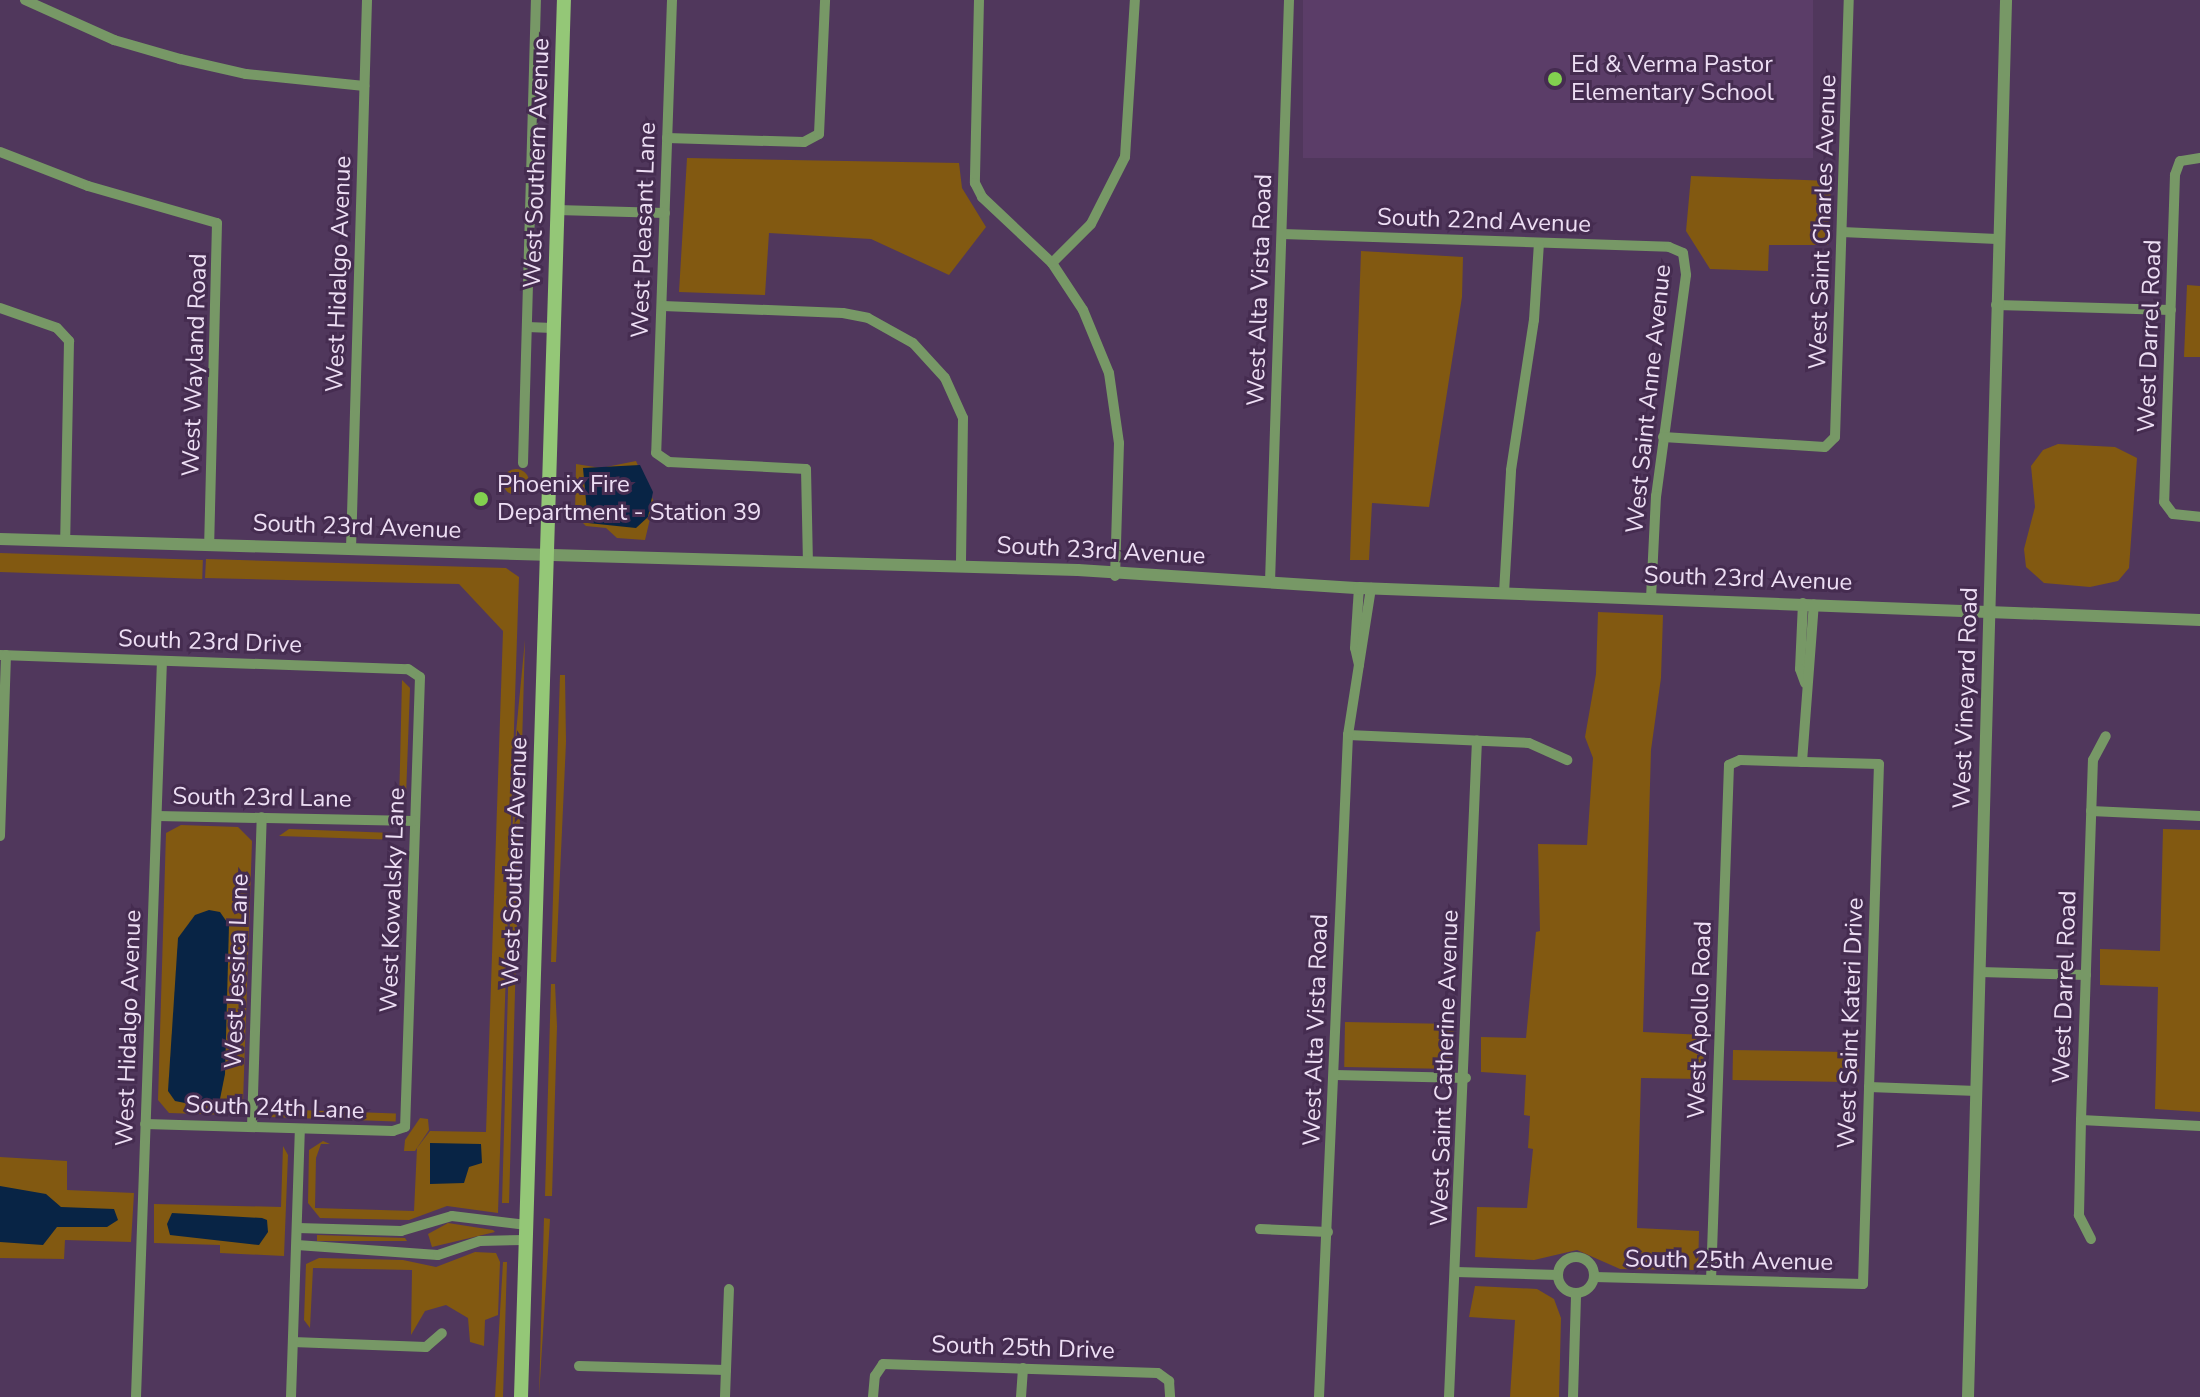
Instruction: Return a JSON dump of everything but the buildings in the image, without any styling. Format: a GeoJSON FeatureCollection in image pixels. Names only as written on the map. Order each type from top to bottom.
{"type":"FeatureCollection","features":[{"type":"Feature","properties":{"kind":"main road","name":"West Southern Avenue"},"geometry":{"type":"LineString","coordinates":[[521,1397],[564,0]]}},
{"type":"Feature","properties":{"kind":"street"},"geometry":{"type":"LineString","coordinates":[[25,0],[114,40],[180,59],[246,74],[364,86]]}},
{"type":"Feature","properties":{"kind":"street","name":"West Hidalgo Avenue"},"geometry":{"type":"LineString","coordinates":[[351,549],[367,0]]}},
{"type":"Feature","properties":{"kind":"street","name":"West Southern Avenue"},"geometry":{"type":"LineString","coordinates":[[523,463],[536,0]]}},
{"type":"Feature","properties":{"kind":"street","name":"West Pleasant Lane"},"geometry":{"type":"LineString","coordinates":[[672,0],[656,448],[661,460],[801,467],[809,472],[808,561]]}},
{"type":"Feature","properties":{"kind":"street"},"geometry":{"type":"LineString","coordinates":[[667,138],[810,141],[821,130],[825,0]]}},
{"type":"Feature","properties":{"kind":"street"},"geometry":{"type":"LineString","coordinates":[[979,0],[975,183],[982,197],[1052,263],[1083,310],[1115,400],[1115,576]]}},
{"type":"Feature","properties":{"kind":"street"},"geometry":{"type":"LineString","coordinates":[[1052,263],[1091,224],[1125,157],[1135,0]]}},
{"type":"Feature","properties":{"kind":"street","name":"West Alta Vista Road"},"geometry":{"type":"LineString","coordinates":[[1270,582],[1289,0]]}},
{"type":"Feature","properties":{"kind":"street","name":"West Saint Charles Avenue"},"geometry":{"type":"LineString","coordinates":[[1663,437],[1740,445],[1831,443],[1837,430],[1849,0]]}},
{"type":"Feature","properties":{"kind":"street","name":"West Vineyard Road"},"geometry":{"type":"LineString","coordinates":[[1968,1397],[1991,610],[1997,239],[2006,0]]}},
{"type":"Feature","properties":{"kind":"street","name":"West Wayland Road"},"geometry":{"type":"LineString","coordinates":[[0,152],[88,186],[217,223],[209,545]]}},
{"type":"Feature","properties":{"kind":"street","name":"West Darrel Road"},"geometry":{"type":"LineString","coordinates":[[2200,158],[2180,161],[2164,502],[2169,511],[2200,517]]}},
{"type":"Feature","properties":{"kind":"street"},"geometry":{"type":"LineString","coordinates":[[557,210],[665,213]]}},
{"type":"Feature","properties":{"kind":"street"},"geometry":{"type":"LineString","coordinates":[[1842,232],[1997,239]]}},
{"type":"Feature","properties":{"kind":"street","name":"South 22nd Avenue"},"geometry":{"type":"LineString","coordinates":[[1282,234],[1669,247],[1683,253]]}},
{"type":"Feature","properties":{"kind":"street"},"geometry":{"type":"LineString","coordinates":[[1504,593],[1511,470],[1534,320],[1539,243]]}},
{"type":"Feature","properties":{"kind":"street","name":"West Saint Anne Avenue"},"geometry":{"type":"LineString","coordinates":[[1651,598],[1663,437],[1680,340],[1683,253]]}},
{"type":"Feature","properties":{"kind":"street"},"geometry":{"type":"LineString","coordinates":[[1996,305],[2171,310]]}},
{"type":"Feature","properties":{"kind":"street"},"geometry":{"type":"LineString","coordinates":[[663,306],[868,318],[913,343],[945,378],[963,418],[966,446],[961,567]]}},
{"type":"Feature","properties":{"kind":"street"},"geometry":{"type":"LineString","coordinates":[[0,308],[57,328],[69,341],[65,541]]}},
{"type":"Feature","properties":{"kind":"street"},"geometry":{"type":"LineString","coordinates":[[527,327],[553,328]]}},
{"type":"Feature","properties":{"kind":"street","name":"South 23rd Avenue"},"geometry":{"type":"LineString","coordinates":[[0,539],[808,561],[1365,588],[2200,620]]}},
{"type":"Feature","properties":{"kind":"street","name":"West Alta Vista Road"},"geometry":{"type":"LineString","coordinates":[[1319,1397],[1348,735],[1359,665],[1355,648],[1365,588]]}},
{"type":"Feature","properties":{"kind":"street"},"geometry":{"type":"LineString","coordinates":[[1802,762],[1805,683],[1800,669],[1808,604]]}},
{"type":"Feature","properties":{"kind":"street"},"geometry":{"type":"LineString","coordinates":[[0,836],[3,655]]}},
{"type":"Feature","properties":{"kind":"street","name":"South 23rd Drive"},"geometry":{"type":"LineString","coordinates":[[3,655],[417,671]]}},
{"type":"Feature","properties":{"kind":"street","name":"West Hidalgo Avenue"},"geometry":{"type":"LineString","coordinates":[[136,1397],[162,661]]}},
{"type":"Feature","properties":{"kind":"street","name":"West Kowalsky Lane"},"geometry":{"type":"LineString","coordinates":[[403,1129],[415,821],[417,671]]}},
{"type":"Feature","properties":{"kind":"street"},"geometry":{"type":"LineString","coordinates":[[1348,735],[1537,744],[1567,760]]}},
{"type":"Feature","properties":{"kind":"street","name":"West Darrel Road"},"geometry":{"type":"LineString","coordinates":[[2091,1239],[2079,1215],[2081,1120],[2093,760],[2106,736]]}},
{"type":"Feature","properties":{"kind":"street","name":"West Saint Catherine Avenue"},"geometry":{"type":"LineString","coordinates":[[1449,1397],[1466,1078],[1477,741]]}},
{"type":"Feature","properties":{"kind":"street","name":"West Apollo Road"},"geometry":{"type":"LineString","coordinates":[[1711,1280],[1732,762],[1802,762]]}},
{"type":"Feature","properties":{"kind":"street","name":"West Saint Kateri Drive"},"geometry":{"type":"LineString","coordinates":[[1802,762],[1879,764],[1863,1284]]}},
{"type":"Feature","properties":{"kind":"street"},"geometry":{"type":"LineString","coordinates":[[2091,811],[2200,816]]}},
{"type":"Feature","properties":{"kind":"street","name":"South 23rd Lane"},"geometry":{"type":"LineString","coordinates":[[157,816],[415,821]]}},
{"type":"Feature","properties":{"kind":"street","name":"West Jessica Lane"},"geometry":{"type":"LineString","coordinates":[[252,1127],[262,817]]}},
{"type":"Feature","properties":{"kind":"street"},"geometry":{"type":"LineString","coordinates":[[1980,972],[2086,975]]}},
{"type":"Feature","properties":{"kind":"street"},"geometry":{"type":"LineString","coordinates":[[1335,1075],[1466,1078]]}},
{"type":"Feature","properties":{"kind":"street"},"geometry":{"type":"LineString","coordinates":[[1869,1087],[1977,1091]]}},
{"type":"Feature","properties":{"kind":"street"},"geometry":{"type":"LineString","coordinates":[[2081,1120],[2200,1126]]}},
{"type":"Feature","properties":{"kind":"street","name":"South 24th Lane"},"geometry":{"type":"LineString","coordinates":[[145,1124],[403,1129]]}},
{"type":"Feature","properties":{"kind":"street"},"geometry":{"type":"LineString","coordinates":[[291,1397],[300,1129]]}},
{"type":"Feature","properties":{"kind":"street"},"geometry":{"type":"LineString","coordinates":[[298,1228],[401,1231],[446,1216],[526,1233]]}},
{"type":"Feature","properties":{"kind":"street"},"geometry":{"type":"LineString","coordinates":[[1260,1229],[1328,1232]]}},
{"type":"Feature","properties":{"kind":"street"},"geometry":{"type":"LineString","coordinates":[[297,1245],[438,1255],[480,1241],[526,1233]]}},
{"type":"Feature","properties":{"kind":"street","name":"South 25th Avenue"},"geometry":{"type":"LineString","coordinates":[[1456,1272],[1558,1275],[1564,1262],[1576,1257],[1589,1262],[1594,1277],[1589,1288],[1576,1293]]}},
{"type":"Feature","properties":{"kind":"street"},"geometry":{"type":"LineString","coordinates":[[1558,1275],[1564,1288],[1576,1293],[1573,1397]]}},
{"type":"Feature","properties":{"kind":"street","name":"South 25th Avenue"},"geometry":{"type":"LineString","coordinates":[[1594,1277],[1863,1284]]}},
{"type":"Feature","properties":{"kind":"street"},"geometry":{"type":"LineString","coordinates":[[725,1397],[729,1289]]}},
{"type":"Feature","properties":{"kind":"street"},"geometry":{"type":"LineString","coordinates":[[293,1342],[426,1347],[442,1333]]}},
{"type":"Feature","properties":{"kind":"street"},"geometry":{"type":"LineString","coordinates":[[579,1366],[726,1370]]}},
{"type":"Feature","properties":{"kind":"street","name":"South 25th Drive"},"geometry":{"type":"LineString","coordinates":[[873,1397],[878,1367],[1023,1368],[1166,1377],[1170,1397]]}},
{"type":"Feature","properties":{"kind":"street"},"geometry":{"type":"LineString","coordinates":[[1021,1397],[1023,1368]]}},
{"type":"Feature","properties":{"kind":"shaded area","name":"Ed & Verma Pastor Elementary School"},"geometry":{"type":"Polygon","coordinates":[[[1303,0],[1813,0],[1813,158],[1303,158],[1303,0]]]}},
{"type":"Feature","properties":{"kind":"shaded area"},"geometry":{"type":"Polygon","coordinates":[[[687,158],[959,163],[962,188],[986,227],[949,275],[871,239],[769,233],[765,295],[679,292],[687,158]]]}},
{"type":"Feature","properties":{"kind":"shaded area"},"geometry":{"type":"Polygon","coordinates":[[[1691,176],[1831,181],[1828,245],[1769,245],[1768,271],[1710,269],[1686,231],[1691,176]]]}},
{"type":"Feature","properties":{"kind":"shaded area"},"geometry":{"type":"Polygon","coordinates":[[[1361,251],[1463,257],[1462,297],[1429,507],[1372,503],[1369,560],[1350,560],[1361,251]]]}},
{"type":"Feature","properties":{"kind":"shaded area"},"geometry":{"type":"Polygon","coordinates":[[[2187,285],[2200,286],[2200,357],[2184,357],[2187,285]]]}},
{"type":"Feature","properties":{"kind":"shaded area"},"geometry":{"type":"Polygon","coordinates":[[[2058,444],[2115,447],[2137,458],[2129,568],[2118,581],[2090,587],[2044,583],[2026,567],[2024,549],[2035,507],[2031,466],[2043,450],[2058,444]]]}},
{"type":"Feature","properties":{"kind":"shaded area"},"geometry":{"type":"Polygon","coordinates":[[[636,461],[654,502],[645,540],[617,538],[606,528],[586,526],[575,515],[576,464],[601,468],[636,461]]]}},
{"type":"Feature","properties":{"kind":"shaded area"},"geometry":{"type":"Polygon","coordinates":[[[516,469],[525,473],[529,482],[525,491],[516,495],[507,491],[503,482],[507,473],[516,469]]]}},
{"type":"Feature","properties":{"kind":"shaded area"},"geometry":{"type":"Polygon","coordinates":[[[0,553],[203,560],[202,579],[0,572],[0,553]]]}},
{"type":"Feature","properties":{"kind":"shaded area"},"geometry":{"type":"Polygon","coordinates":[[[206,559],[506,568],[519,577],[498,1213],[447,1206],[409,1220],[320,1218],[308,1203],[309,1150],[323,1141],[330,1144],[321,1144],[316,1158],[315,1208],[414,1211],[417,1148],[430,1131],[486,1132],[503,631],[459,584],[205,578],[206,559]]]}},
{"type":"Feature","properties":{"kind":"shaded area"},"geometry":{"type":"Polygon","coordinates":[[[1598,612],[1663,615],[1661,678],[1651,750],[1643,1032],[1704,1035],[1703,1079],[1641,1078],[1637,1228],[1699,1231],[1698,1270],[1620,1269],[1577,1250],[1534,1260],[1475,1257],[1477,1207],[1527,1208],[1533,1149],[1528,1148],[1530,1116],[1524,1115],[1526,1075],[1481,1072],[1481,1037],[1526,1038],[1536,932],[1540,931],[1538,844],[1587,845],[1593,758],[1585,737],[1596,674],[1598,612]]]}},
{"type":"Feature","properties":{"kind":"shaded area"},"geometry":{"type":"Polygon","coordinates":[[[525,640],[509,1203],[502,1203],[515,743],[525,640]]]}},
{"type":"Feature","properties":{"kind":"shaded area"},"geometry":{"type":"Polygon","coordinates":[[[560,675],[565,675],[566,742],[556,962],[551,962],[560,675]]]}},
{"type":"Feature","properties":{"kind":"shaded area"},"geometry":{"type":"Polygon","coordinates":[[[402,680],[410,688],[406,796],[399,806],[402,680]]]}},
{"type":"Feature","properties":{"kind":"shaded area"},"geometry":{"type":"Polygon","coordinates":[[[181,825],[238,827],[252,841],[243,1102],[232,1115],[169,1113],[158,1100],[166,833],[181,825]]]}},
{"type":"Feature","properties":{"kind":"shaded area"},"geometry":{"type":"Polygon","coordinates":[[[289,829],[393,833],[400,840],[279,836],[289,829]]]}},
{"type":"Feature","properties":{"kind":"shaded area"},"geometry":{"type":"Polygon","coordinates":[[[2163,829],[2200,830],[2200,1112],[2155,1109],[2158,987],[2100,985],[2100,949],[2160,951],[2163,829]]]}},
{"type":"Feature","properties":{"kind":"shaded area"},"geometry":{"type":"Polygon","coordinates":[[[551,984],[555,984],[557,1026],[552,1196],[545,1196],[551,984]]]}},
{"type":"Feature","properties":{"kind":"shaded area"},"geometry":{"type":"Polygon","coordinates":[[[1345,1022],[1454,1024],[1453,1069],[1344,1067],[1345,1022]]]}},
{"type":"Feature","properties":{"kind":"shaded area"},"geometry":{"type":"Polygon","coordinates":[[[1733,1050],[1859,1052],[1858,1082],[1732,1080],[1733,1050]]]}},
{"type":"Feature","properties":{"kind":"shaded area"},"geometry":{"type":"Polygon","coordinates":[[[269,1109],[396,1113],[396,1121],[269,1117],[269,1109]]]}},
{"type":"Feature","properties":{"kind":"shaded area"},"geometry":{"type":"Polygon","coordinates":[[[420,1118],[428,1119],[429,1130],[415,1151],[404,1151],[405,1140],[420,1118]]]}},
{"type":"Feature","properties":{"kind":"shaded area"},"geometry":{"type":"Polygon","coordinates":[[[283,1146],[288,1155],[284,1256],[220,1253],[220,1245],[154,1243],[154,1204],[281,1207],[283,1146]]]}},
{"type":"Feature","properties":{"kind":"shaded area"},"geometry":{"type":"Polygon","coordinates":[[[0,1157],[67,1161],[67,1190],[134,1193],[131,1242],[65,1240],[64,1259],[0,1258],[0,1157]]]}},
{"type":"Feature","properties":{"kind":"shaded area"},"geometry":{"type":"Polygon","coordinates":[[[544,1218],[550,1219],[539,1397],[544,1218]]]}},
{"type":"Feature","properties":{"kind":"shaded area"},"geometry":{"type":"Polygon","coordinates":[[[448,1223],[495,1232],[432,1247],[428,1234],[448,1223]]]}},
{"type":"Feature","properties":{"kind":"shaded area"},"geometry":{"type":"Polygon","coordinates":[[[317,1235],[405,1238],[407,1241],[317,1241],[317,1235]]]}},
{"type":"Feature","properties":{"kind":"shaded area"},"geometry":{"type":"Polygon","coordinates":[[[475,1252],[496,1253],[500,1262],[498,1315],[485,1320],[484,1346],[470,1342],[468,1318],[446,1305],[425,1311],[411,1335],[412,1270],[313,1268],[310,1328],[304,1320],[306,1264],[319,1258],[403,1260],[436,1267],[475,1252]]]}},
{"type":"Feature","properties":{"kind":"shaded area"},"geometry":{"type":"Polygon","coordinates":[[[503,1262],[507,1262],[503,1397],[495,1397],[503,1262]]]}},
{"type":"Feature","properties":{"kind":"shaded area"},"geometry":{"type":"Polygon","coordinates":[[[1475,1286],[1537,1289],[1554,1299],[1561,1318],[1559,1397],[1510,1397],[1515,1320],[1469,1317],[1475,1286]]]}},
{"type":"Feature","properties":{"kind":"water"},"geometry":{"type":"Polygon","coordinates":[[[640,465],[653,492],[648,517],[636,528],[588,523],[583,468],[640,465]]]}},
{"type":"Feature","properties":{"kind":"water"},"geometry":{"type":"Polygon","coordinates":[[[209,910],[220,912],[229,925],[225,1074],[220,1099],[185,1103],[175,1101],[168,1091],[178,938],[195,915],[209,910]]]}},
{"type":"Feature","properties":{"kind":"water"},"geometry":{"type":"Polygon","coordinates":[[[430,1143],[481,1144],[482,1163],[469,1167],[464,1183],[430,1184],[430,1143]]]}},
{"type":"Feature","properties":{"kind":"water"},"geometry":{"type":"Polygon","coordinates":[[[0,1186],[46,1194],[61,1207],[114,1209],[118,1220],[107,1227],[57,1227],[43,1245],[0,1242],[0,1186]]]}},
{"type":"Feature","properties":{"kind":"water"},"geometry":{"type":"Polygon","coordinates":[[[172,1213],[262,1218],[267,1220],[268,1232],[259,1245],[170,1235],[167,1224],[172,1213]]]}},
{"type":"Feature","properties":{"kind":"place","name":"Ed & Verma Pastor Elementary School"},"geometry":{"type":"Point","coordinates":[1555,79]}},
{"type":"Feature","properties":{"kind":"place","name":"Phoenix Fire Department - Station 39"},"geometry":{"type":"Point","coordinates":[481,499]}}]}
